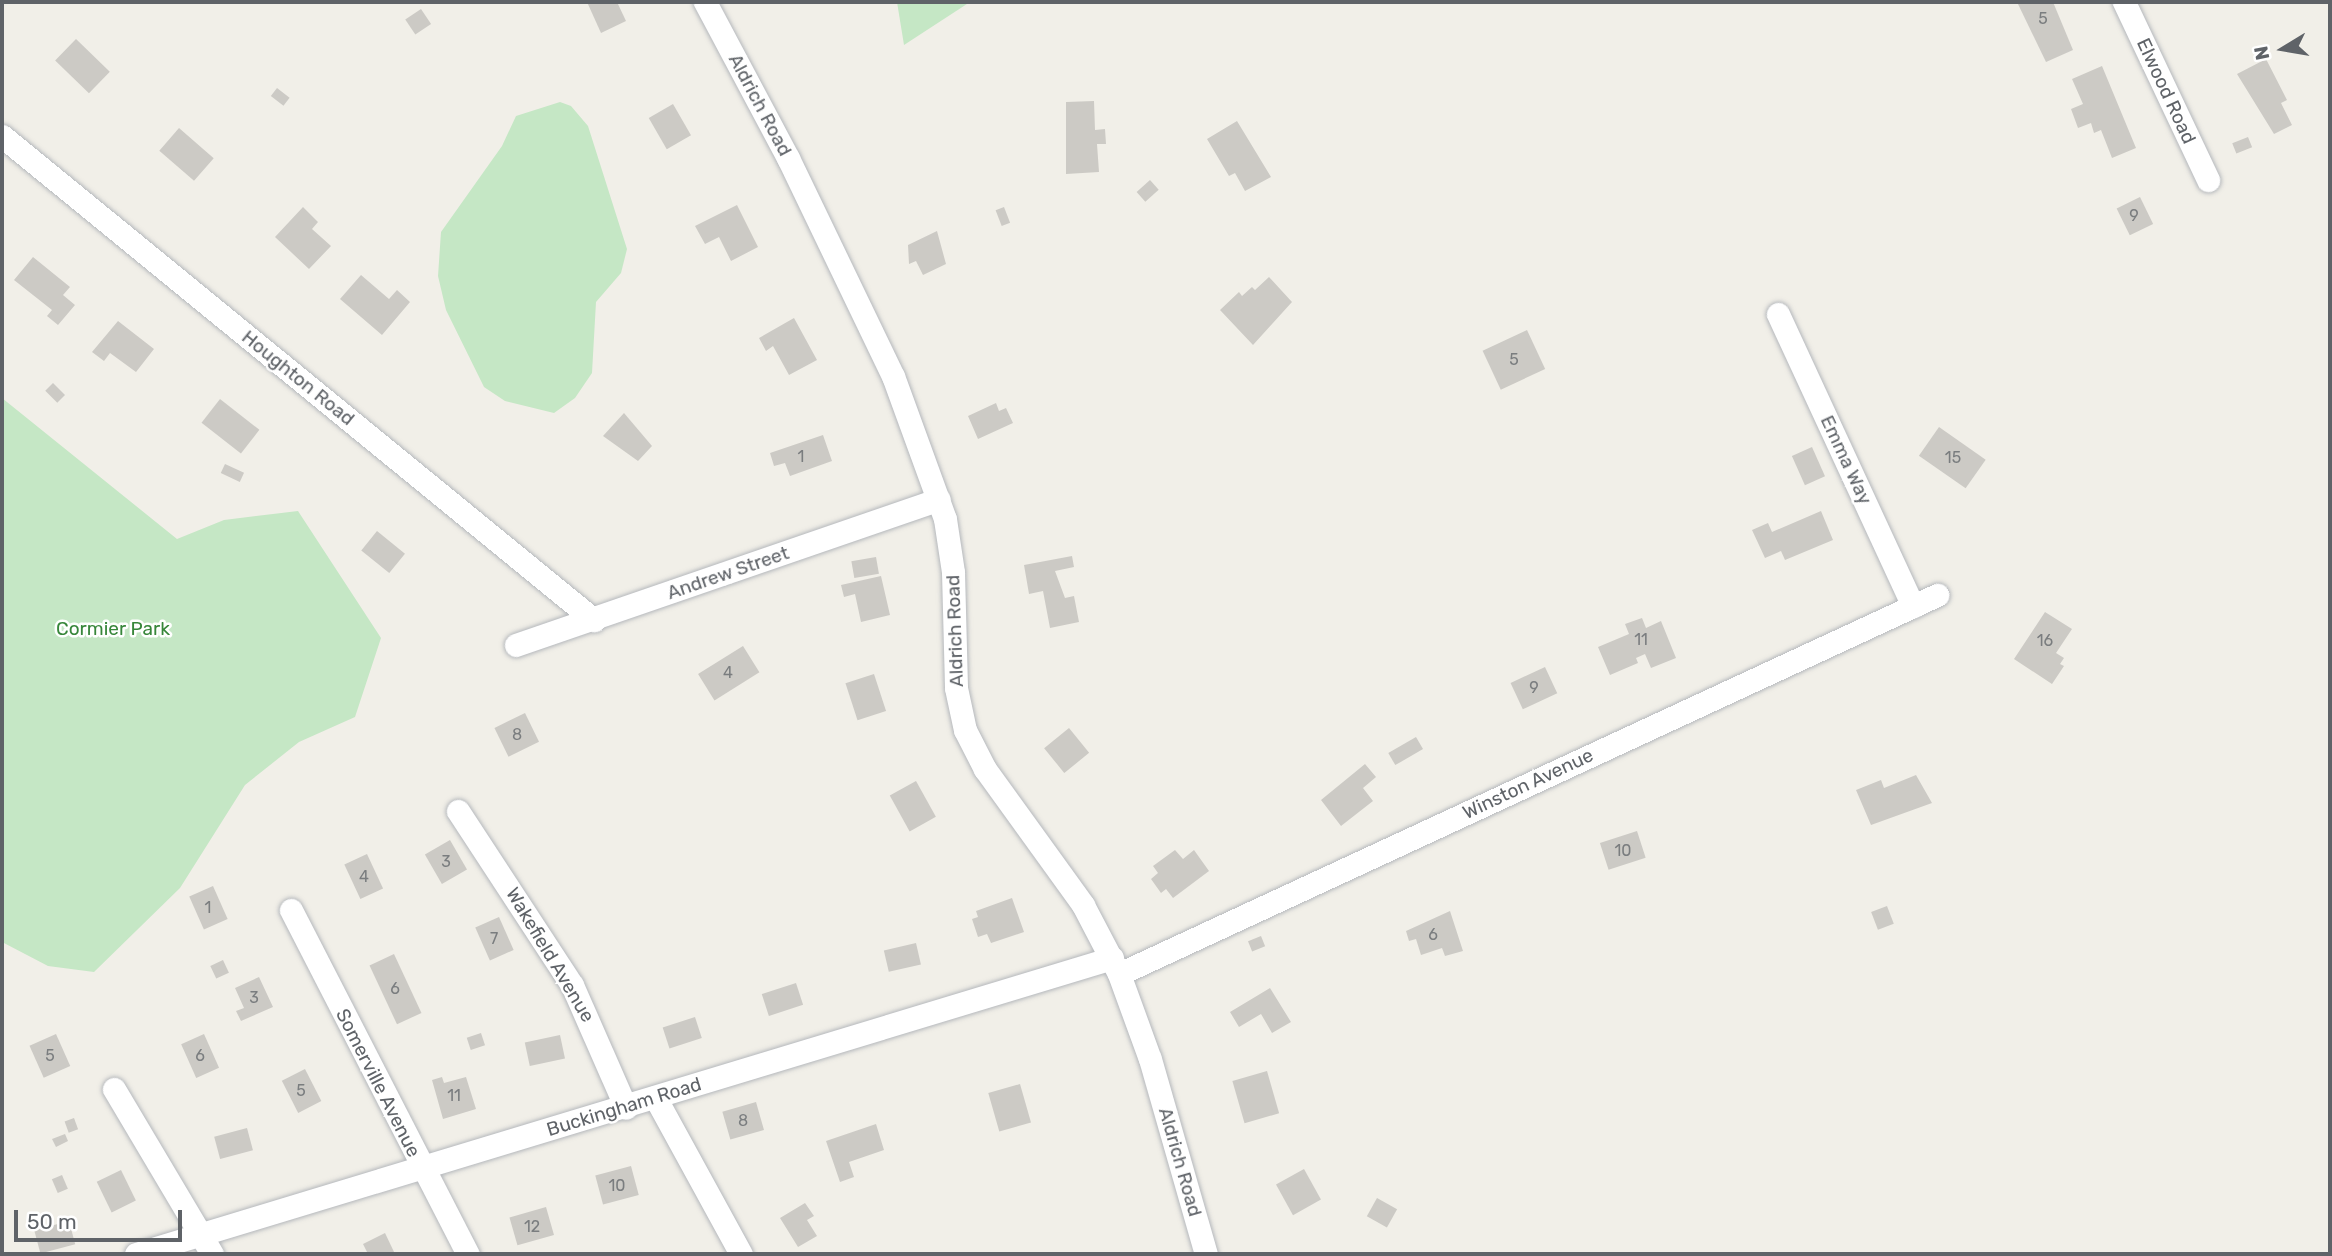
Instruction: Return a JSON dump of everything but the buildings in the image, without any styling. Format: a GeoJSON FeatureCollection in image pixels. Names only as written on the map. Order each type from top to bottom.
{"type":"FeatureCollection","features":[{"type":"Feature","properties":{"kind":"street","name":"Aldrich Road"},"geometry":{"type":"LineString","coordinates":[[705,2],[860,304],[939,499],[953,572],[956,688],[968,739],[985,769],[1060,869],[1116,966],[1150,1059],[1206,1254]]}},
{"type":"Feature","properties":{"kind":"street","name":"Elwood Road"},"geometry":{"type":"LineString","coordinates":[[2124,2],[2208,180]]}},
{"type":"Feature","properties":{"kind":"street","name":"Houghton Road"},"geometry":{"type":"LineString","coordinates":[[2,136],[594,620]]}},
{"type":"Feature","properties":{"kind":"street","name":"Emma Way"},"geometry":{"type":"LineString","coordinates":[[1778,314],[1913,606]]}},
{"type":"Feature","properties":{"kind":"street","name":"Andrew Street"},"geometry":{"type":"LineString","coordinates":[[516,645],[939,499]]}},
{"type":"Feature","properties":{"kind":"street","name":"Winston Avenue"},"geometry":{"type":"LineString","coordinates":[[1116,966],[1937,595]]}},
{"type":"Feature","properties":{"kind":"street","name":"Wakefield Avenue"},"geometry":{"type":"LineString","coordinates":[[458,811],[572,985],[626,1108]]}},
{"type":"Feature","properties":{"kind":"street","name":"Somerville Avenue"},"geometry":{"type":"LineString","coordinates":[[290,910],[420,1168],[468,1254]]}},
{"type":"Feature","properties":{"kind":"street","name":"Buckingham Road"},"geometry":{"type":"LineString","coordinates":[[135,1254],[207,1244],[420,1168],[626,1108],[655,1097],[1116,966]]}},
{"type":"Feature","properties":{"kind":"street"},"geometry":{"type":"LineString","coordinates":[[114,1089],[207,1244]]}},
{"type":"Feature","properties":{"kind":"street"},"geometry":{"type":"LineString","coordinates":[[655,1097],[741,1254]]}},
{"type":"Feature","properties":{"kind":"green space"},"geometry":{"type":"Polygon","coordinates":[[[897,2],[970,2],[904,45],[897,2]]]}},
{"type":"Feature","properties":{"kind":"green space"},"geometry":{"type":"Polygon","coordinates":[[[560,102],[571,106],[588,126],[627,249],[621,273],[596,302],[592,373],[575,398],[554,413],[505,401],[484,387],[446,310],[438,276],[441,232],[502,146],[516,116],[560,102]]]}},
{"type":"Feature","properties":{"kind":"green space","name":"Cormier Park"},"geometry":{"type":"Polygon","coordinates":[[[2,398],[177,539],[224,520],[298,511],[381,638],[355,717],[299,742],[245,785],[180,888],[94,972],[48,966],[2,942],[2,398]]]}}]}
